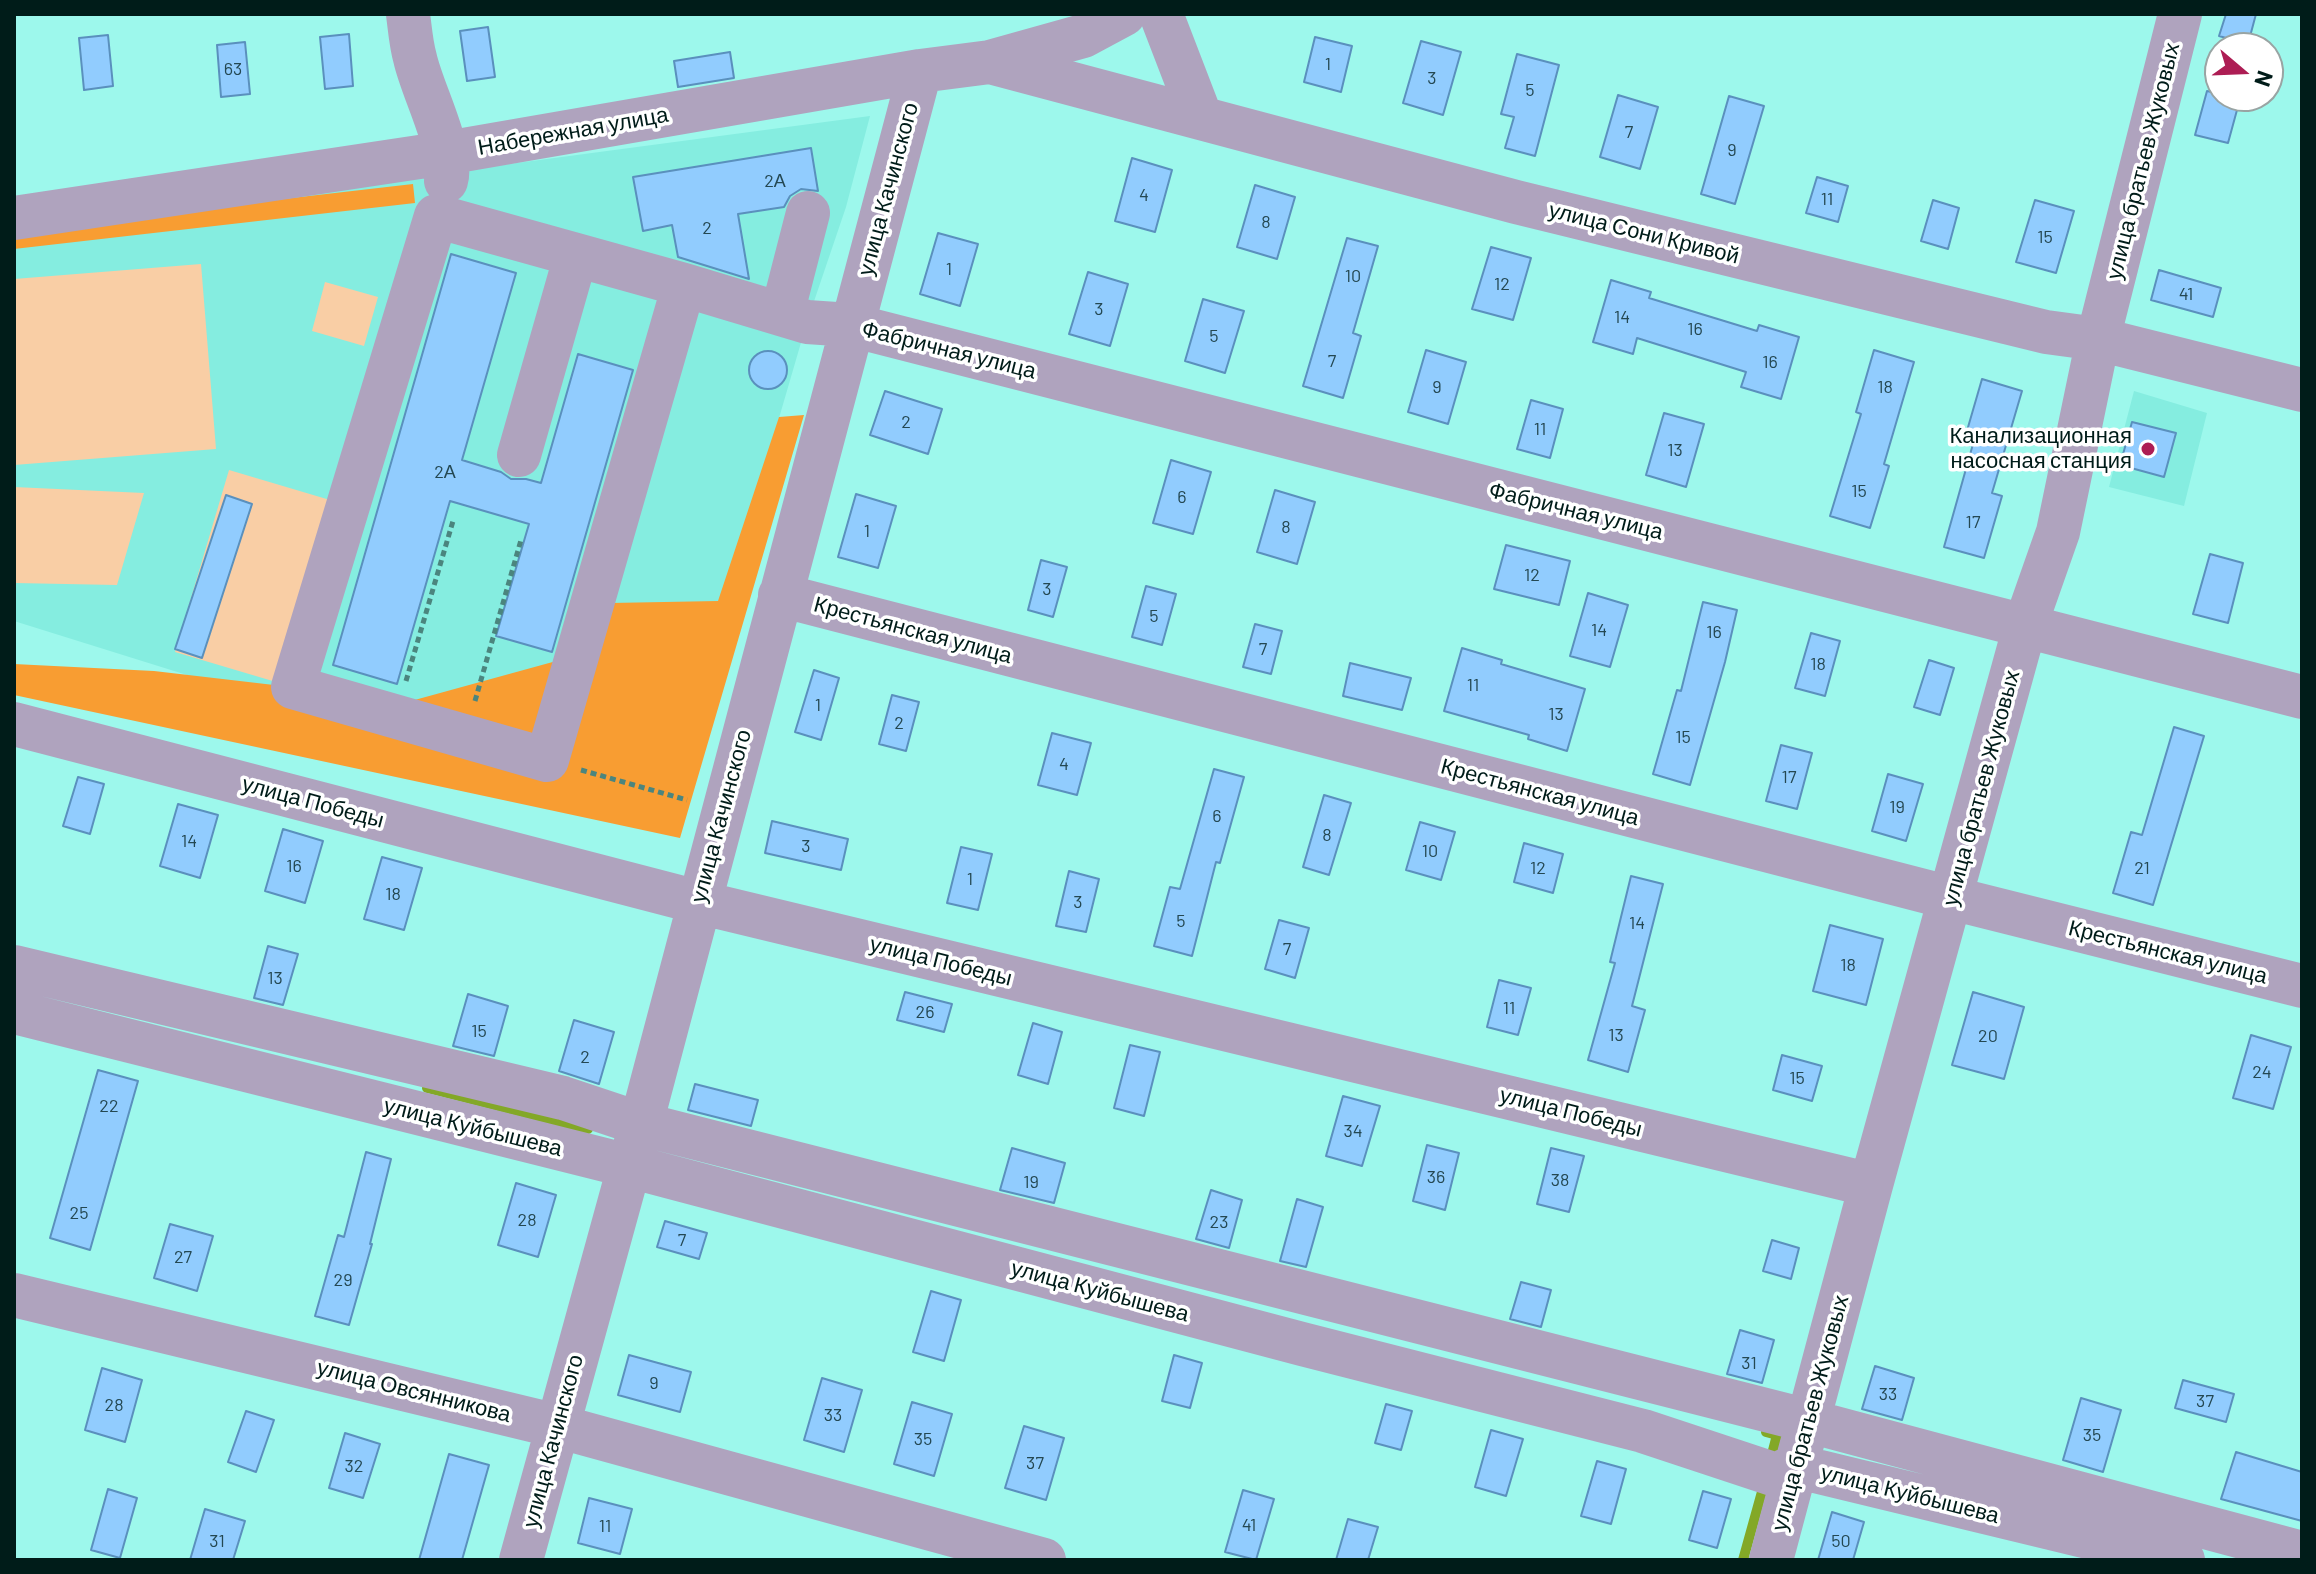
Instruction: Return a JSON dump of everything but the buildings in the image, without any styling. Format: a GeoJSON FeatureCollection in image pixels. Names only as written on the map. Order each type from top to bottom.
{"type":"FeatureCollection","features":[{"type":"Feature","properties":{"kind":"street"},"geometry":{"type":"LineString","coordinates":[[408,14],[415,60],[446,153],[449,172],[359,440],[293,687],[547,760],[684,285]]}},
{"type":"Feature","properties":{"kind":"street","name":"Набережная улица"},"geometry":{"type":"LineString","coordinates":[[14,218],[446,153],[920,71],[990,62],[1083,36],[1124,14]]}},
{"type":"Feature","properties":{"kind":"street"},"geometry":{"type":"LineString","coordinates":[[1161,14],[1201,118]]}},
{"type":"Feature","properties":{"kind":"street","name":"улица братьев Жуковых"},"geometry":{"type":"LineString","coordinates":[[1771,1560],[2025,626],[2058,532],[2098,339],[2180,14]]}},
{"type":"Feature","properties":{"kind":"street","name":"улица Сони Кривой"},"geometry":{"type":"LineString","coordinates":[[990,62],[1561,213],[2046,332],[2098,339],[2302,390]]}},
{"type":"Feature","properties":{"kind":"street","name":"улица Качинского"},"geometry":{"type":"LineString","coordinates":[[521,1560],[641,1124],[920,71]]}},
{"type":"Feature","properties":{"kind":"street"},"geometry":{"type":"LineString","coordinates":[[782,314],[808,213]]}},
{"type":"Feature","properties":{"kind":"street","name":"Фабричная улица"},"geometry":{"type":"LineString","coordinates":[[436,216],[807,322],[851,325],[2302,697]]}},
{"type":"Feature","properties":{"kind":"street"},"geometry":{"type":"LineString","coordinates":[[519,455],[576,255]]}},
{"type":"Feature","properties":{"kind":"street","name":"Крестьянская улица"},"geometry":{"type":"LineString","coordinates":[[780,595],[2302,986]]}},
{"type":"Feature","properties":{"kind":"street","name":"улица Победы"},"geometry":{"type":"LineString","coordinates":[[14,724],[698,902],[1871,1185]]}},
{"type":"Feature","properties":{"kind":"street"},"geometry":{"type":"LineString","coordinates":[[14,967],[563,1098],[641,1124],[1809,1421],[2302,1553]]}},
{"type":"Feature","properties":{"kind":"street","name":"улица Куйбышева"},"geometry":{"type":"LineString","coordinates":[[14,1012],[629,1166],[1643,1431],[1776,1475],[1795,1466],[2183,1560]]}},
{"type":"Feature","properties":{"kind":"street"},"geometry":{"type":"LineString","coordinates":[[1302,1344],[1315,1294]]}},
{"type":"Feature","properties":{"kind":"street","name":"улица Овсянникова"},"geometry":{"type":"LineString","coordinates":[[14,1295],[557,1426],[1044,1560]]}},
{"type":"Feature","properties":{"kind":"path"},"geometry":{"type":"LineString","coordinates":[[396,717],[453,521]]}},
{"type":"Feature","properties":{"kind":"path"},"geometry":{"type":"LineString","coordinates":[[466,736],[521,540]]}},
{"type":"Feature","properties":{"kind":"path"},"geometry":{"type":"LineString","coordinates":[[547,760],[669,796]]}},
{"type":"Feature","properties":{"kind":"shaded area"},"geometry":{"type":"Polygon","coordinates":[[[870,116],[846,207],[807,322],[661,823],[14,621],[14,223],[449,172],[870,116]]]}},
{"type":"Feature","properties":{"kind":"shaded area"},"geometry":{"type":"Polygon","coordinates":[[[413,184],[415,203],[14,249],[14,230],[413,184]]]}},
{"type":"Feature","properties":{"kind":"shaded area"},"geometry":{"type":"Polygon","coordinates":[[[201,264],[216,449],[14,465],[14,279],[201,264]]]}},
{"type":"Feature","properties":{"kind":"shaded area"},"geometry":{"type":"Polygon","coordinates":[[[325,282],[378,297],[364,346],[312,331],[325,282]]]}},
{"type":"Feature","properties":{"kind":"shaded area"},"geometry":{"type":"Polygon","coordinates":[[[2134,391],[2207,413],[2184,506],[2109,487],[2134,391]]]}},
{"type":"Feature","properties":{"kind":"shaded area"},"geometry":{"type":"Polygon","coordinates":[[[804,415],[680,838],[14,695],[14,664],[154,671],[411,701],[589,652],[610,603],[718,601],[779,417],[804,415]]]}},
{"type":"Feature","properties":{"kind":"shaded area"},"geometry":{"type":"Polygon","coordinates":[[[229,470],[330,500],[276,682],[175,652],[229,470]]]}},
{"type":"Feature","properties":{"kind":"shaded area"},"geometry":{"type":"Polygon","coordinates":[[[14,487],[144,493],[117,585],[14,583],[14,487]]]}},
{"type":"Feature","properties":{"kind":"waterway"},"geometry":{"type":"LineString","coordinates":[[427,1088],[588,1129]]}},
{"type":"Feature","properties":{"kind":"waterway"},"geometry":{"type":"LineString","coordinates":[[1766,1432],[1777,1435],[1770,1462]]}},
{"type":"Feature","properties":{"kind":"waterway"},"geometry":{"type":"LineString","coordinates":[[1743,1560],[1765,1481]]}},
{"type":"Feature","properties":{"kind":"place","name":"Канализационная насосная станция"},"geometry":{"type":"Point","coordinates":[2148,449]}}]}
